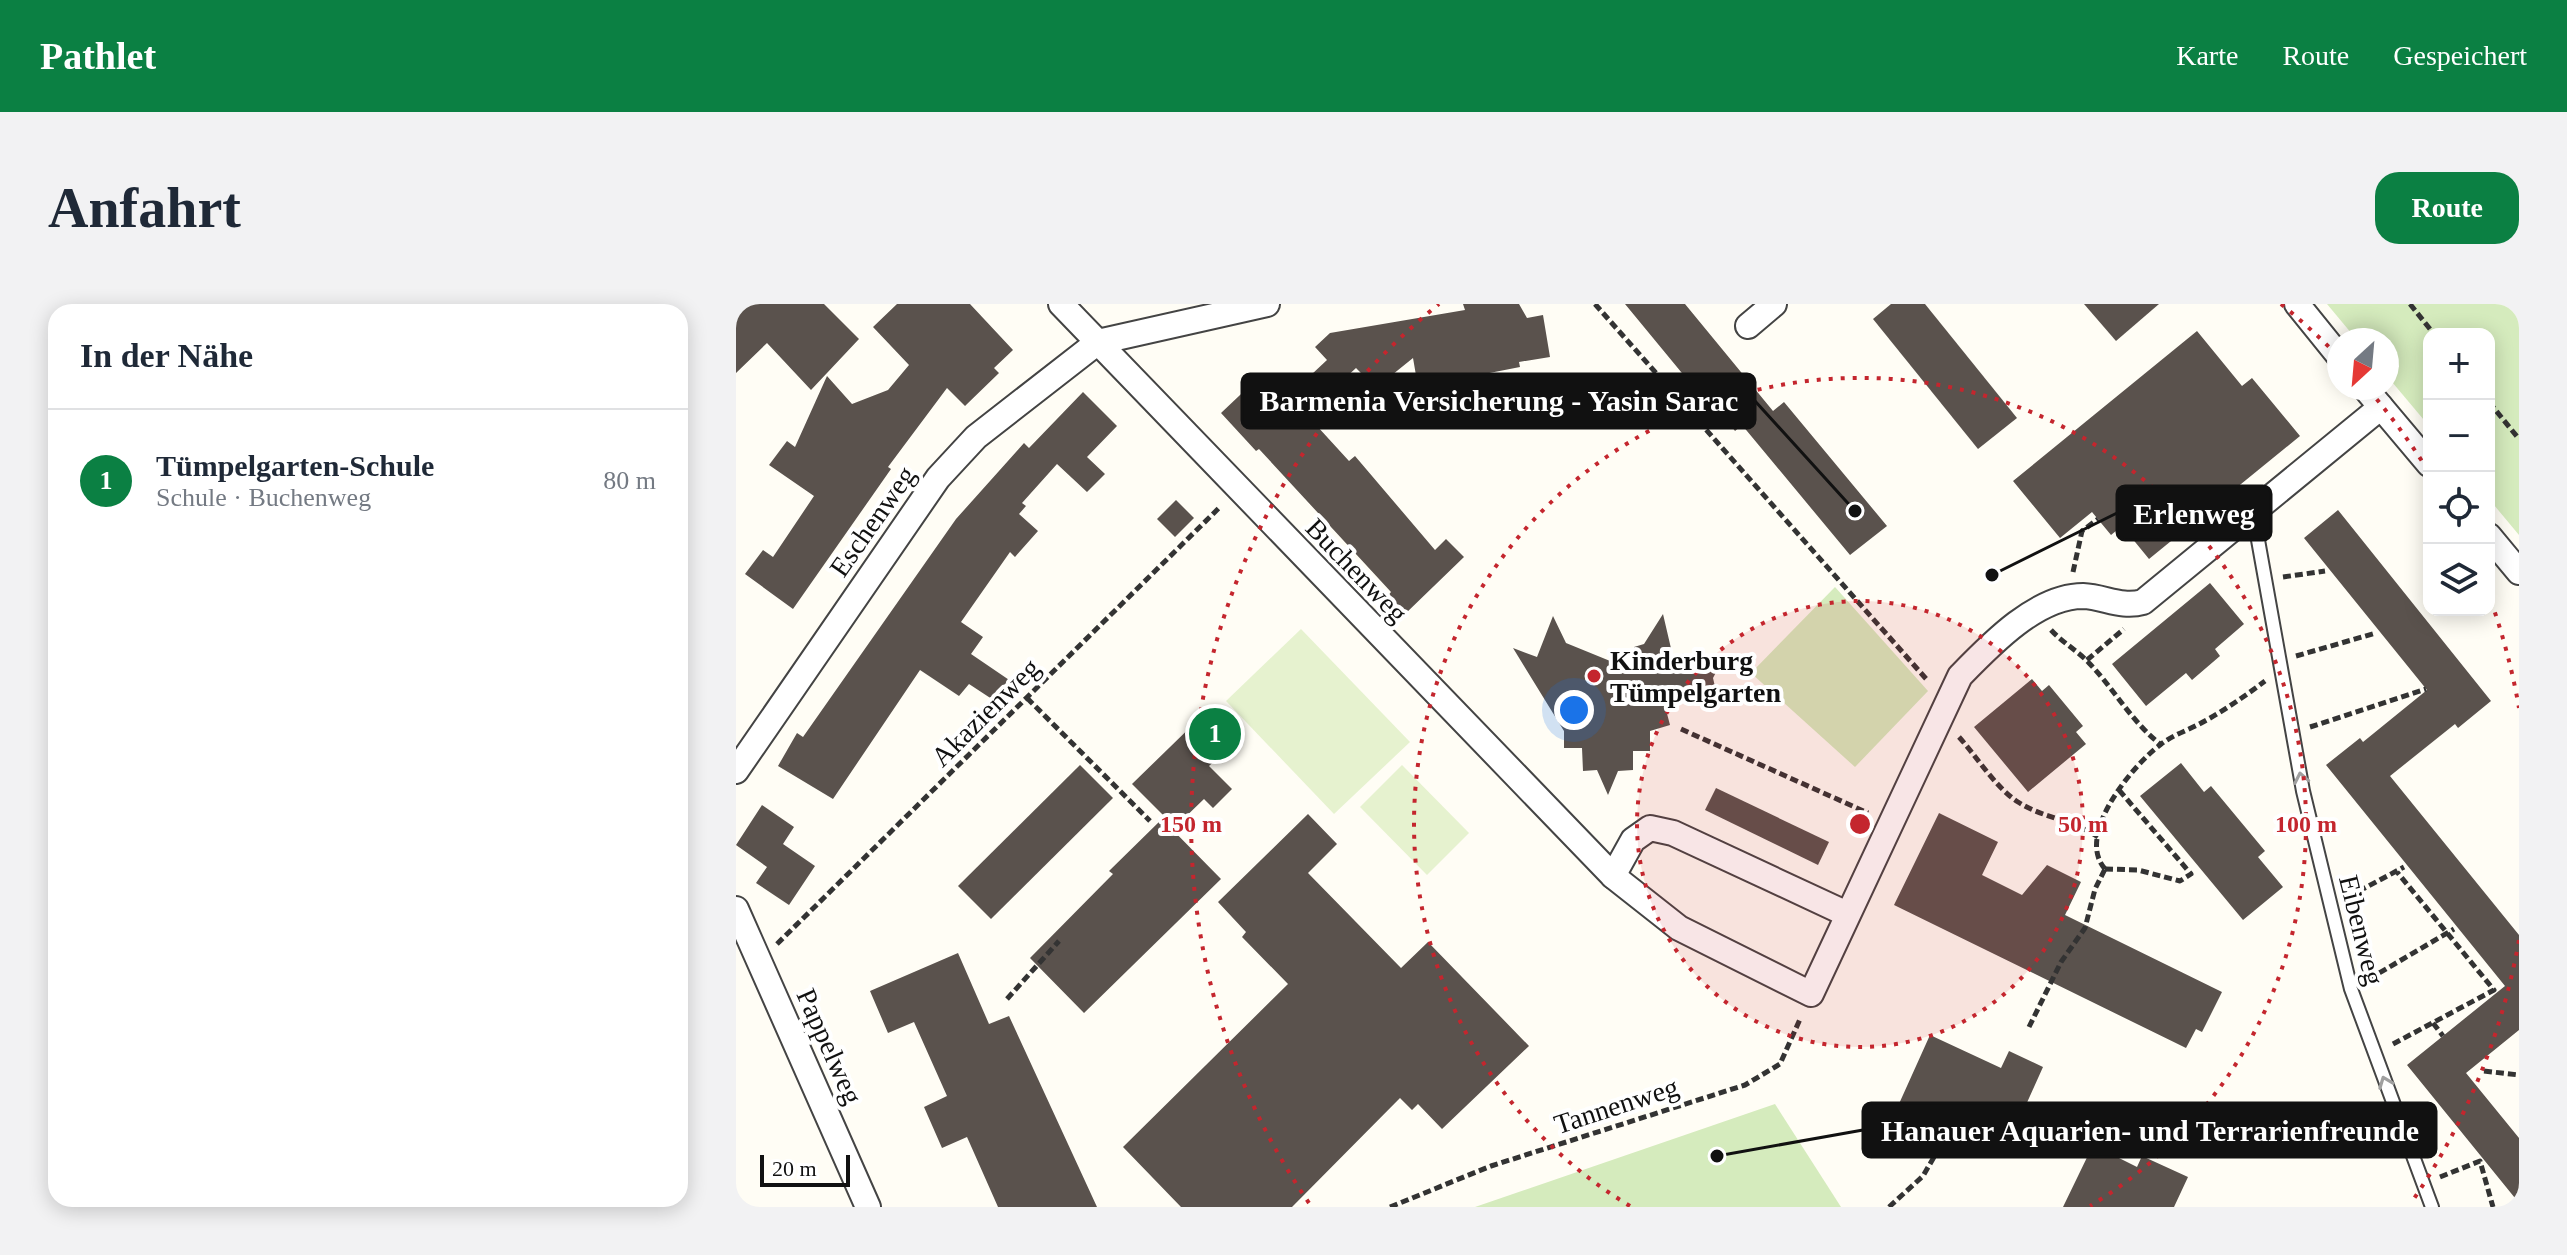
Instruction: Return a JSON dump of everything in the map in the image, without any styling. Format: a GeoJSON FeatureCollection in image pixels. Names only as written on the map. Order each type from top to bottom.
{"type":"FeatureCollection","features":[{"type":"Feature","properties":{"kind":"street","name":"Buchenweg"},"geometry":{"type":"LineString","coordinates":[[1061,304],[1613,876],[1679,928],[1811,994]]}},
{"type":"Feature","properties":{"kind":"street"},"geometry":{"type":"LineString","coordinates":[[1098,342],[1267,304]]}},
{"type":"Feature","properties":{"kind":"street"},"geometry":{"type":"LineString","coordinates":[[1748,326],[1774,304]]}},
{"type":"Feature","properties":{"kind":"street"},"geometry":{"type":"LineString","coordinates":[[2297,304],[2327,341]]}},
{"type":"Feature","properties":{"kind":"street","name":"Eschenweg"},"geometry":{"type":"LineString","coordinates":[[736,771],[954,459],[1098,342]]}},
{"type":"Feature","properties":{"kind":"street"},"geometry":{"type":"LineString","coordinates":[[1811,994],[1960,676],[1977,658],[2035,612],[2067,597],[2096,597],[2127,606],[2143,602],[2253,512],[2371,400]]}},
{"type":"Feature","properties":{"kind":"street"},"geometry":{"type":"LineString","coordinates":[[2375,400],[2423,457]]}},
{"type":"Feature","properties":{"kind":"street"},"geometry":{"type":"LineString","coordinates":[[2495,543],[2519,572]]}},
{"type":"Feature","properties":{"kind":"street"},"geometry":{"type":"LineString","coordinates":[[1613,876],[1633,840],[1650,828],[1673,833],[1847,914]]}},
{"type":"Feature","properties":{"kind":"street","name":"Pappelweg"},"geometry":{"type":"LineString","coordinates":[[736,909],[868,1207]]}},
{"type":"Feature","properties":{"kind":"lane","name":"Eibenweg"},"geometry":{"type":"LineString","coordinates":[[2253,512],[2292,733],[2351,989],[2432,1207]]}},
{"type":"Feature","properties":{"kind":"path"},"geometry":{"type":"LineString","coordinates":[[1595,304],[1943,708],[2015,800],[2070,821],[2098,837]]}},
{"type":"Feature","properties":{"kind":"path"},"geometry":{"type":"LineString","coordinates":[[2410,304],[2429,328]]}},
{"type":"Feature","properties":{"kind":"path"},"geometry":{"type":"LineString","coordinates":[[2495,409],[2519,439]]}},
{"type":"Feature","properties":{"kind":"path","name":"Akazienweg"},"geometry":{"type":"LineString","coordinates":[[760,962],[1238,490]]}},
{"type":"Feature","properties":{"kind":"path"},"geometry":{"type":"LineString","coordinates":[[2067,597],[2082,531],[2098,519]]}},
{"type":"Feature","properties":{"kind":"path"},"geometry":{"type":"LineString","coordinates":[[2265,580],[2325,571]]}},
{"type":"Feature","properties":{"kind":"path"},"geometry":{"type":"LineString","coordinates":[[2087,660],[2122,633],[2143,602]]}},
{"type":"Feature","properties":{"kind":"path"},"geometry":{"type":"LineString","coordinates":[[2035,612],[2066,647],[2087,660],[2137,725],[2160,744]]}},
{"type":"Feature","properties":{"kind":"path"},"geometry":{"type":"LineString","coordinates":[[2105,869],[2096,851],[2103,815],[2119,790],[2160,744],[2235,703],[2280,665],[2376,633]]}},
{"type":"Feature","properties":{"kind":"path"},"geometry":{"type":"LineString","coordinates":[[2292,733],[2426,689]]}},
{"type":"Feature","properties":{"kind":"path"},"geometry":{"type":"LineString","coordinates":[[1027,698],[1150,821]]}},
{"type":"Feature","properties":{"kind":"path"},"geometry":{"type":"LineString","coordinates":[[1681,729],[1891,823]]}},
{"type":"Feature","properties":{"kind":"path"},"geometry":{"type":"LineString","coordinates":[[2105,869],[2138,870],[2180,881],[2191,874],[2119,790]]}},
{"type":"Feature","properties":{"kind":"path"},"geometry":{"type":"LineString","coordinates":[[2331,906],[2404,867]]}},
{"type":"Feature","properties":{"kind":"path"},"geometry":{"type":"LineString","coordinates":[[2029,1027],[2061,962],[2085,928],[2095,889],[2105,869]]}},
{"type":"Feature","properties":{"kind":"path"},"geometry":{"type":"LineString","coordinates":[[2397,872],[2451,931],[2494,990]]}},
{"type":"Feature","properties":{"kind":"path"},"geometry":{"type":"LineString","coordinates":[[2351,989],[2451,931]]}},
{"type":"Feature","properties":{"kind":"path"},"geometry":{"type":"LineString","coordinates":[[1007,999],[1059,941]]}},
{"type":"Feature","properties":{"kind":"path"},"geometry":{"type":"LineString","coordinates":[[2375,1054],[2503,984]]}},
{"type":"Feature","properties":{"kind":"path","name":"Tannenweg"},"geometry":{"type":"LineString","coordinates":[[1390,1207],[1491,1166],[1745,1085],[1780,1064],[1811,994]]}},
{"type":"Feature","properties":{"kind":"path"},"geometry":{"type":"LineString","coordinates":[[2433,1023],[2443,1036]]}},
{"type":"Feature","properties":{"kind":"path"},"geometry":{"type":"LineString","coordinates":[[2484,1071],[2519,1075]]}},
{"type":"Feature","properties":{"kind":"path"},"geometry":{"type":"LineString","coordinates":[[1889,1207],[1923,1176],[1953,1124]]}},
{"type":"Feature","properties":{"kind":"path"},"geometry":{"type":"LineString","coordinates":[[2424,1184],[2480,1161],[2493,1207]]}},
{"type":"Feature","properties":{"kind":"green space"},"geometry":{"type":"Polygon","coordinates":[[[2327,304],[2519,304],[2519,535],[2495,506],[2495,328],[2423,328],[2423,419],[2399,390],[2399,328],[2347,328],[2327,304]]]}},
{"type":"Feature","properties":{"kind":"green space"},"geometry":{"type":"Polygon","coordinates":[[[1835,587],[1928,691],[1855,767],[1751,673],[1835,587]]]}},
{"type":"Feature","properties":{"kind":"green space"},"geometry":{"type":"Polygon","coordinates":[[[1301,629],[1410,742],[1334,814],[1226,701],[1301,629]]]}},
{"type":"Feature","properties":{"kind":"green space"},"geometry":{"type":"Polygon","coordinates":[[[1402,765],[1469,833],[1427,875],[1360,807],[1402,765]]]}},
{"type":"Feature","properties":{"kind":"green space"},"geometry":{"type":"Polygon","coordinates":[[[1775,1104],[1841,1207],[1475,1207],[1775,1104]]]}},
{"type":"Feature","properties":{"kind":"building"},"geometry":{"type":"Polygon","coordinates":[[[736,304],[824,304],[859,339],[811,390],[767,343],[736,373],[736,304]]]}},
{"type":"Feature","properties":{"kind":"building"},"geometry":{"type":"Polygon","coordinates":[[[897,304],[970,304],[1013,350],[994,368],[999,373],[965,406],[947,388],[888,467],[891,469],[793,609],[745,574],[763,550],[773,557],[814,496],[769,465],[787,441],[795,447],[827,376],[852,404],[888,390],[909,365],[873,327],[897,304]]]}},
{"type":"Feature","properties":{"kind":"building"},"geometry":{"type":"Polygon","coordinates":[[[1463,304],[1519,304],[1527,318],[1543,315],[1550,357],[1519,362],[1520,367],[1418,387],[1413,358],[1382,383],[1374,373],[1367,379],[1356,368],[1306,414],[1349,461],[1355,456],[1435,550],[1446,539],[1464,557],[1404,615],[1387,597],[1391,592],[1259,449],[1256,451],[1221,413],[1258,378],[1281,403],[1327,360],[1315,347],[1330,333],[1465,310],[1463,304]]]}},
{"type":"Feature","properties":{"kind":"building"},"geometry":{"type":"Polygon","coordinates":[[[1625,304],[1685,304],[1773,411],[1784,402],[1887,526],[1850,555],[1742,425],[1735,431],[1723,415],[1719,418],[1625,304]]]}},
{"type":"Feature","properties":{"kind":"building"},"geometry":{"type":"Polygon","coordinates":[[[1891,304],[1925,304],[2017,418],[1978,449],[1873,319],[1891,304]]]}},
{"type":"Feature","properties":{"kind":"building"},"geometry":{"type":"Polygon","coordinates":[[[2084,304],[2159,304],[2116,341],[2084,304]]]}},
{"type":"Feature","properties":{"kind":"building"},"geometry":{"type":"Polygon","coordinates":[[[2197,331],[2242,386],[2252,378],[2300,436],[2149,559],[2122,526],[2111,535],[2092,512],[2060,538],[2013,481],[2197,331]]]}},
{"type":"Feature","properties":{"kind":"building"},"geometry":{"type":"Polygon","coordinates":[[[1083,392],[1117,426],[1087,457],[1105,474],[1087,492],[1057,464],[1022,503],[1026,506],[1019,514],[1038,531],[1015,557],[1010,552],[961,622],[983,637],[971,654],[1018,686],[1004,707],[969,684],[959,696],[920,670],[833,799],[778,766],[797,733],[803,737],[956,519],[1024,443],[1029,448],[1083,392]]]}},
{"type":"Feature","properties":{"kind":"building"},"geometry":{"type":"Polygon","coordinates":[[[1176,500],[1194,518],[1175,537],[1157,519],[1176,500]]]}},
{"type":"Feature","properties":{"kind":"building"},"geometry":{"type":"Polygon","coordinates":[[[2338,510],[2491,701],[2458,728],[2455,724],[2390,776],[2519,935],[2519,1030],[2466,1073],[2519,1138],[2519,1203],[2407,1065],[2505,986],[2326,765],[2360,738],[2363,742],[2427,690],[2304,538],[2338,510]]]}},
{"type":"Feature","properties":{"kind":"building"},"geometry":{"type":"Polygon","coordinates":[[[2210,583],[2244,624],[2215,649],[2220,656],[2192,680],[2186,673],[2146,706],[2112,664],[2210,583]]]}},
{"type":"Feature","properties":{"kind":"building"},"geometry":{"type":"Polygon","coordinates":[[[1663,614],[1673,657],[1685,653],[1687,660],[1724,657],[1713,678],[1716,691],[1665,706],[1670,725],[1650,731],[1650,751],[1633,751],[1633,770],[1618,771],[1608,795],[1597,770],[1583,771],[1582,748],[1564,748],[1564,731],[1513,648],[1537,657],[1553,616],[1566,643],[1642,674],[1634,647],[1644,644],[1663,614]]]}},
{"type":"Feature","properties":{"kind":"building"},"geometry":{"type":"Polygon","coordinates":[[[2032,679],[2042,691],[2049,685],[2083,726],[2076,732],[2086,744],[2028,792],[1974,727],[2032,679]]]}},
{"type":"Feature","properties":{"kind":"building"},"geometry":{"type":"Polygon","coordinates":[[[1207,711],[1236,741],[1209,766],[1232,789],[1213,808],[1204,799],[1175,827],[1132,784],[1207,711]]]}},
{"type":"Feature","properties":{"kind":"building"},"geometry":{"type":"Polygon","coordinates":[[[2181,763],[2204,792],[2211,786],[2265,851],[2258,857],[2283,887],[2243,920],[2140,796],[2181,763]]]}},
{"type":"Feature","properties":{"kind":"building"},"geometry":{"type":"Polygon","coordinates":[[[1080,765],[1113,798],[991,919],[958,886],[1080,765]]]}},
{"type":"Feature","properties":{"kind":"building"},"geometry":{"type":"Polygon","coordinates":[[[1716,788],[1829,842],[1818,865],[1705,810],[1716,788]]]}},
{"type":"Feature","properties":{"kind":"building"},"geometry":{"type":"Polygon","coordinates":[[[762,805],[794,827],[783,844],[815,866],[789,905],[756,883],[767,867],[736,845],[762,805]]]}},
{"type":"Feature","properties":{"kind":"building"},"geometry":{"type":"Polygon","coordinates":[[[1939,813],[1998,842],[1982,875],[2022,895],[2047,865],[2081,882],[2065,915],[2222,992],[2202,1032],[2196,1029],[2186,1048],[1894,905],[1939,813]]]}},
{"type":"Feature","properties":{"kind":"building"},"geometry":{"type":"Polygon","coordinates":[[[1308,814],[1337,844],[1308,873],[1401,968],[1428,942],[1529,1046],[1442,1129],[1418,1104],[1412,1110],[1400,1098],[1292,1207],[1181,1207],[1123,1147],[1288,984],[1242,937],[1246,932],[1218,902],[1308,814]]]}},
{"type":"Feature","properties":{"kind":"building"},"geometry":{"type":"Polygon","coordinates":[[[1162,819],[1221,879],[1084,1013],[1030,958],[1113,874],[1109,871],[1162,819]]]}},
{"type":"Feature","properties":{"kind":"building"},"geometry":{"type":"Polygon","coordinates":[[[958,953],[989,1024],[1009,1016],[1097,1207],[998,1207],[967,1137],[942,1148],[924,1107],[947,1096],[914,1022],[888,1033],[870,991],[958,953]]]}},
{"type":"Feature","properties":{"kind":"building"},"geometry":{"type":"Polygon","coordinates":[[[1930,1035],[2001,1068],[2009,1051],[2043,1067],[2003,1156],[1932,1124],[1923,1142],[1889,1126],[1930,1035]]]}},
{"type":"Feature","properties":{"kind":"building"},"geometry":{"type":"Polygon","coordinates":[[[2093,1145],[2137,1167],[2142,1156],[2188,1177],[2174,1207],[2063,1207],[2093,1145]]]}},
{"type":"Feature","properties":{"kind":"place","name":"Barmenia Versicherung - Yasin Sarac"},"geometry":{"type":"Point","coordinates":[1855,511]}},
{"type":"Feature","properties":{"kind":"place","name":"Erlenweg"},"geometry":{"type":"Point","coordinates":[1992,575]}},
{"type":"Feature","properties":{"kind":"place","name":"Kinderburg Tümpelgarten"},"geometry":{"type":"Point","coordinates":[1594,676]}},
{"type":"Feature","properties":{"kind":"place","name":"Tümpelgarten-Schule"},"geometry":{"type":"Point","coordinates":[1215,734]}},
{"type":"Feature","properties":{"kind":"place","name":"Hanauer Aquarien- und Terrarienfreunde"},"geometry":{"type":"Point","coordinates":[1717,1156]}}]}
